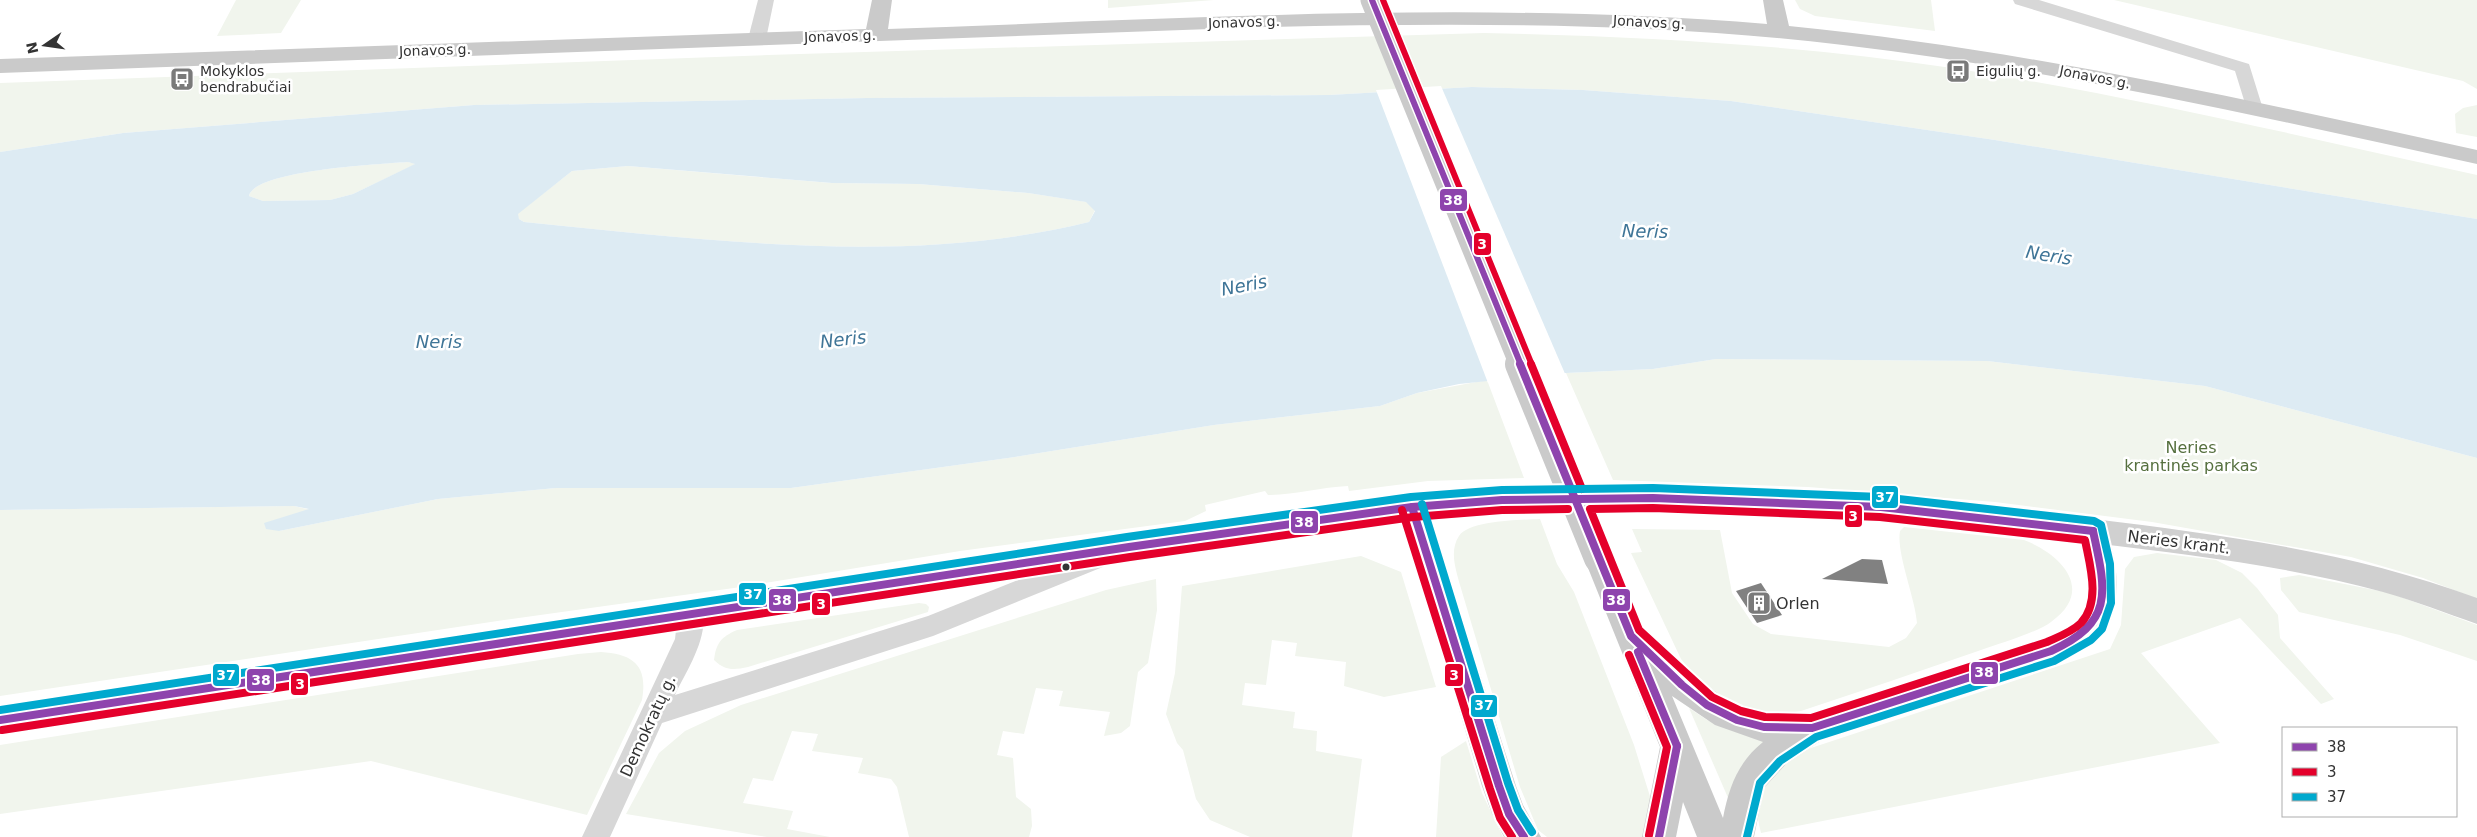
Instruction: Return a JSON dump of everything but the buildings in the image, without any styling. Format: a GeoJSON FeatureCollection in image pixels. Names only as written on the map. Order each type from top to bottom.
{"type":"FeatureCollection","features":[{"type":"Feature","properties":{"kind":"main road"},"geometry":{"type":"LineString","coordinates":[[876,35],[882,0]]}},
{"type":"Feature","properties":{"kind":"main road"},"geometry":{"type":"LineString","coordinates":[[1372,0],[1714,837]]}},
{"type":"Feature","properties":{"kind":"main road"},"geometry":{"type":"LineString","coordinates":[[1773,0],[1779,31]]}},
{"type":"Feature","properties":{"kind":"main road","name":"Jonavos g."},"geometry":{"type":"LineString","coordinates":[[0,66],[876,35],[1471,17],[1655,22],[1779,31],[2000,60],[2254,109],[2477,157]]}},
{"type":"Feature","properties":{"kind":"main road","name":"Neries krant."},"geometry":{"type":"LineString","coordinates":[[0,720],[1128,546],[1412,507],[1502,500],[1653,498],[1881,507],[2094,531],[2222,547],[2321,564],[2388,581],[2477,611]]}},
{"type":"Feature","properties":{"kind":"main road"},"geometry":{"type":"LineString","coordinates":[[1412,507],[1499,786],[1509,814],[1524,837]]}},
{"type":"Feature","properties":{"kind":"main road"},"geometry":{"type":"LineString","coordinates":[[1737,837],[1747,785],[1758,769],[1777,750],[1812,728],[2051,651],[2075,640],[2093,624],[2100,605],[2101,581],[2094,531]]}},
{"type":"Feature","properties":{"kind":"main road"},"geometry":{"type":"LineString","coordinates":[[1631,636],[1682,685],[1714,709],[1737,720],[1764,727],[1812,728]]}},
{"type":"Feature","properties":{"kind":"main road"},"geometry":{"type":"LineString","coordinates":[[1659,837],[1677,746]]}},
{"type":"Feature","properties":{"kind":"street"},"geometry":{"type":"LineString","coordinates":[[757,39],[766,0]]}},
{"type":"Feature","properties":{"kind":"street"},"geometry":{"type":"LineString","coordinates":[[2021,0],[2243,68],[2254,109]]}},
{"type":"Feature","properties":{"kind":"street"},"geometry":{"type":"LineString","coordinates":[[654,714],[932,625],[1128,546]]}},
{"type":"Feature","properties":{"kind":"street","name":"Demokratų g."},"geometry":{"type":"LineString","coordinates":[[596,837],[688,639],[690,613]]}},
{"type":"Feature","properties":{"kind":"green space"},"geometry":{"type":"Polygon","coordinates":[[[236,0],[301,0],[281,33],[217,36],[236,0]]]}},
{"type":"Feature","properties":{"kind":"green space"},"geometry":{"type":"Polygon","coordinates":[[[1108,0],[1214,0],[1108,8],[1108,0]]]}},
{"type":"Feature","properties":{"kind":"green space"},"geometry":{"type":"Polygon","coordinates":[[[1795,0],[1931,0],[1935,31],[1815,16],[1800,9],[1795,0]]]}},
{"type":"Feature","properties":{"kind":"green space"},"geometry":{"type":"Polygon","coordinates":[[[2114,0],[2477,0],[2477,89],[2463,81],[2114,0]]]}},
{"type":"Feature","properties":{"kind":"green space"},"geometry":{"type":"Polygon","coordinates":[[[1484,33],[1660,39],[1836,53],[1952,68],[2084,91],[2216,117],[2477,175],[2477,219],[1995,140],[1731,101],[1583,90],[1472,87],[1329,95],[868,98],[474,105],[123,133],[0,152],[0,83],[768,55],[1484,33]]]}},
{"type":"Feature","properties":{"kind":"green space"},"geometry":{"type":"Polygon","coordinates":[[[2477,105],[2477,137],[2456,133],[2455,114],[2463,108],[2477,105]]]}},
{"type":"Feature","properties":{"kind":"green space"},"geometry":{"type":"Polygon","coordinates":[[[408,162],[416,164],[353,194],[330,200],[263,201],[249,196],[256,187],[272,180],[295,174],[408,162]]]}},
{"type":"Feature","properties":{"kind":"green space"},"geometry":{"type":"Polygon","coordinates":[[[628,166],[831,183],[918,184],[1028,193],[1087,202],[1095,210],[1089,222],[1020,236],[949,244],[878,247],[736,242],[524,222],[519,219],[517,214],[572,171],[628,166]]]}},
{"type":"Feature","properties":{"kind":"green space","name":"Neries krantinės parkas"},"geometry":{"type":"Polygon","coordinates":[[[1716,359],[1987,361],[2205,386],[2477,458],[2477,599],[2423,578],[2351,557],[2152,522],[1995,502],[1808,487],[1613,480],[1566,373],[1653,369],[1716,359]]]}},
{"type":"Feature","properties":{"kind":"green space"},"geometry":{"type":"Polygon","coordinates":[[[1487,380],[1524,478],[1428,481],[1349,491],[1348,486],[1278,495],[1268,495],[1265,491],[1205,505],[1206,511],[1185,521],[960,551],[741,587],[504,620],[0,696],[0,510],[294,506],[311,510],[279,531],[438,499],[556,488],[791,488],[1008,458],[1214,425],[1380,406],[1417,393],[1487,380]]]}},
{"type":"Feature","properties":{"kind":"green space"},"geometry":{"type":"Polygon","coordinates":[[[1540,519],[1557,564],[1574,592],[1634,745],[1653,806],[1649,837],[1547,837],[1538,830],[1520,787],[1455,567],[1454,548],[1459,536],[1474,527],[1497,522],[1540,519]]]}},
{"type":"Feature","properties":{"kind":"green space"},"geometry":{"type":"Polygon","coordinates":[[[1904,527],[2024,540],[2038,546],[2061,564],[2068,574],[2072,586],[2071,598],[2064,610],[2051,622],[2028,634],[1801,711],[1774,715],[1744,708],[1717,698],[1701,684],[1681,659],[1631,553],[1642,552],[1632,529],[1720,530],[1732,593],[1753,624],[1771,634],[1889,647],[1906,638],[1917,623],[1901,551],[1900,531],[1904,527]]]}},
{"type":"Feature","properties":{"kind":"green space"},"geometry":{"type":"Polygon","coordinates":[[[2157,553],[2216,560],[2242,573],[2257,588],[2278,615],[2280,638],[2334,699],[2321,704],[2240,618],[2141,653],[2220,743],[1761,833],[1757,807],[1759,790],[1762,782],[1773,767],[1786,759],[1811,748],[2110,649],[2121,625],[2125,569],[2134,557],[2157,553]]]}},
{"type":"Feature","properties":{"kind":"green space"},"geometry":{"type":"Polygon","coordinates":[[[1361,556],[1401,572],[1436,687],[1384,697],[1344,686],[1346,662],[1295,656],[1297,643],[1272,640],[1266,685],[1245,683],[1242,705],[1295,712],[1293,728],[1317,731],[1316,751],[1362,759],[1352,837],[1250,837],[1210,820],[1196,799],[1183,750],[1177,743],[1166,714],[1175,673],[1182,586],[1361,556]]]}},
{"type":"Feature","properties":{"kind":"green space"},"geometry":{"type":"Polygon","coordinates":[[[2299,575],[2390,593],[2477,625],[2477,661],[2400,635],[2299,612],[2281,590],[2280,578],[2299,575]]]}},
{"type":"Feature","properties":{"kind":"green space"},"geometry":{"type":"Polygon","coordinates":[[[1156,579],[1157,610],[1148,663],[1138,672],[1130,726],[1121,733],[1104,736],[1110,712],[1059,706],[1063,691],[1036,688],[1024,734],[1003,731],[997,755],[1013,758],[1016,797],[1031,809],[1032,826],[1029,837],[909,837],[897,787],[891,779],[858,773],[863,758],[812,751],[818,734],[792,731],[773,781],[753,778],[743,803],[793,811],[787,829],[830,837],[767,837],[626,814],[659,753],[685,731],[741,705],[1106,590],[1156,579]]]}},
{"type":"Feature","properties":{"kind":"green space"},"geometry":{"type":"Polygon","coordinates":[[[919,603],[926,604],[929,607],[928,612],[748,667],[730,669],[714,660],[720,641],[737,630],[919,603]]]}},
{"type":"Feature","properties":{"kind":"green space"},"geometry":{"type":"Polygon","coordinates":[[[601,652],[622,656],[636,664],[643,678],[642,700],[587,815],[371,761],[0,814],[0,745],[578,654],[601,652]]]}},
{"type":"Feature","properties":{"kind":"green space"},"geometry":{"type":"Polygon","coordinates":[[[1689,708],[1707,720],[1770,740],[1738,772],[1729,800],[1689,708]]]}},
{"type":"Feature","properties":{"kind":"green space"},"geometry":{"type":"Polygon","coordinates":[[[1466,741],[1482,793],[1503,837],[1436,837],[1441,757],[1466,741]]]}},
{"type":"Feature","properties":{"kind":"water","name":"Neris"},"geometry":{"type":"Polygon","coordinates":[[[1472,87],[1583,90],[1731,101],[1995,140],[2477,219],[2477,458],[2205,386],[1987,361],[1716,359],[1653,369],[1566,373],[1459,384],[1417,393],[1380,406],[1214,425],[1008,458],[791,488],[556,488],[438,499],[279,531],[266,529],[264,523],[309,509],[294,506],[0,510],[0,152],[123,133],[474,105],[868,98],[1329,95],[1472,87]],[[408,162],[295,174],[272,180],[256,187],[249,196],[263,201],[330,200],[353,194],[415,164],[408,162]],[[628,166],[572,171],[518,214],[519,219],[524,222],[736,242],[878,247],[949,244],[1020,236],[1089,222],[1095,211],[1086,202],[1028,193],[918,184],[832,183],[628,166]]]}},
{"type":"Feature","properties":{"kind":"pier"},"geometry":{"type":"Polygon","coordinates":[[[1441,86],[1566,376],[1488,383],[1376,90],[1441,86]]]}},
{"type":"Feature","properties":{"kind":"transit line","name":"38"},"geometry":{"type":"LineString","coordinates":[[1372,0],[1631,636],[1682,685],[1707,705],[1737,720],[1764,727],[1812,728],[2061,647],[2084,633],[2096,619],[2100,608],[2102,595],[2101,568],[2093,531]]}},
{"type":"Feature","properties":{"kind":"transit line","name":"3"},"geometry":{"type":"LineString","coordinates":[[1383,0],[1582,489]]}},
{"type":"Feature","properties":{"kind":"transit line","name":"37"},"geometry":{"type":"LineString","coordinates":[[0,710],[1127,537],[1411,497],[1502,490],[1653,488],[1881,497],[2094,521],[2101,525],[2110,564],[2111,603],[2102,629],[2091,640],[2054,661],[1816,737],[1780,761],[1760,783],[1747,837]]}},
{"type":"Feature","properties":{"kind":"transit line","name":"38"},"geometry":{"type":"LineString","coordinates":[[0,720],[1129,547],[1412,507],[1502,500],[1653,498],[1881,507],[2093,531]]}},
{"type":"Feature","properties":{"kind":"transit line","name":"37"},"geometry":{"type":"LineString","coordinates":[[1422,504],[1508,783],[1518,810],[1532,832]]}},
{"type":"Feature","properties":{"kind":"transit line","name":"38"},"geometry":{"type":"LineString","coordinates":[[1412,507],[1499,786],[1509,814],[1524,837]]}},
{"type":"Feature","properties":{"kind":"transit line","name":"3"},"geometry":{"type":"LineString","coordinates":[[1653,508],[1880,517],[2085,540],[2091,572],[2091,605],[2081,623],[2047,642],[1811,718],[1765,717],[1741,711],[1712,697],[1639,630],[1590,509],[1653,508]]}},
{"type":"Feature","properties":{"kind":"transit line","name":"3"},"geometry":{"type":"LineString","coordinates":[[2,730],[1130,557],[1413,517],[1502,510],[1568,509]]}},
{"type":"Feature","properties":{"kind":"transit line","name":"3"},"geometry":{"type":"LineString","coordinates":[[1402,510],[1490,789],[1500,818],[1512,837]]}},
{"type":"Feature","properties":{"kind":"transit line","name":"38"},"geometry":{"type":"LineString","coordinates":[[1638,652],[1677,746]]}},
{"type":"Feature","properties":{"kind":"transit line","name":"3"},"geometry":{"type":"LineString","coordinates":[[1629,655],[1667,747],[1649,835]]}},
{"type":"Feature","properties":{"kind":"transit line","name":"38"},"geometry":{"type":"LineString","coordinates":[[1659,837],[1677,746]]}},
{"type":"Feature","properties":{"kind":"place","name":"Eigulių g."},"geometry":{"type":"Point","coordinates":[1958,71]}},
{"type":"Feature","properties":{"kind":"place","name":"Mokyklos bendrabučiai"},"geometry":{"type":"Point","coordinates":[182,79]}},
{"type":"Feature","properties":{"kind":"place","name":"Orlen"},"geometry":{"type":"Point","coordinates":[1759,603]}}]}
